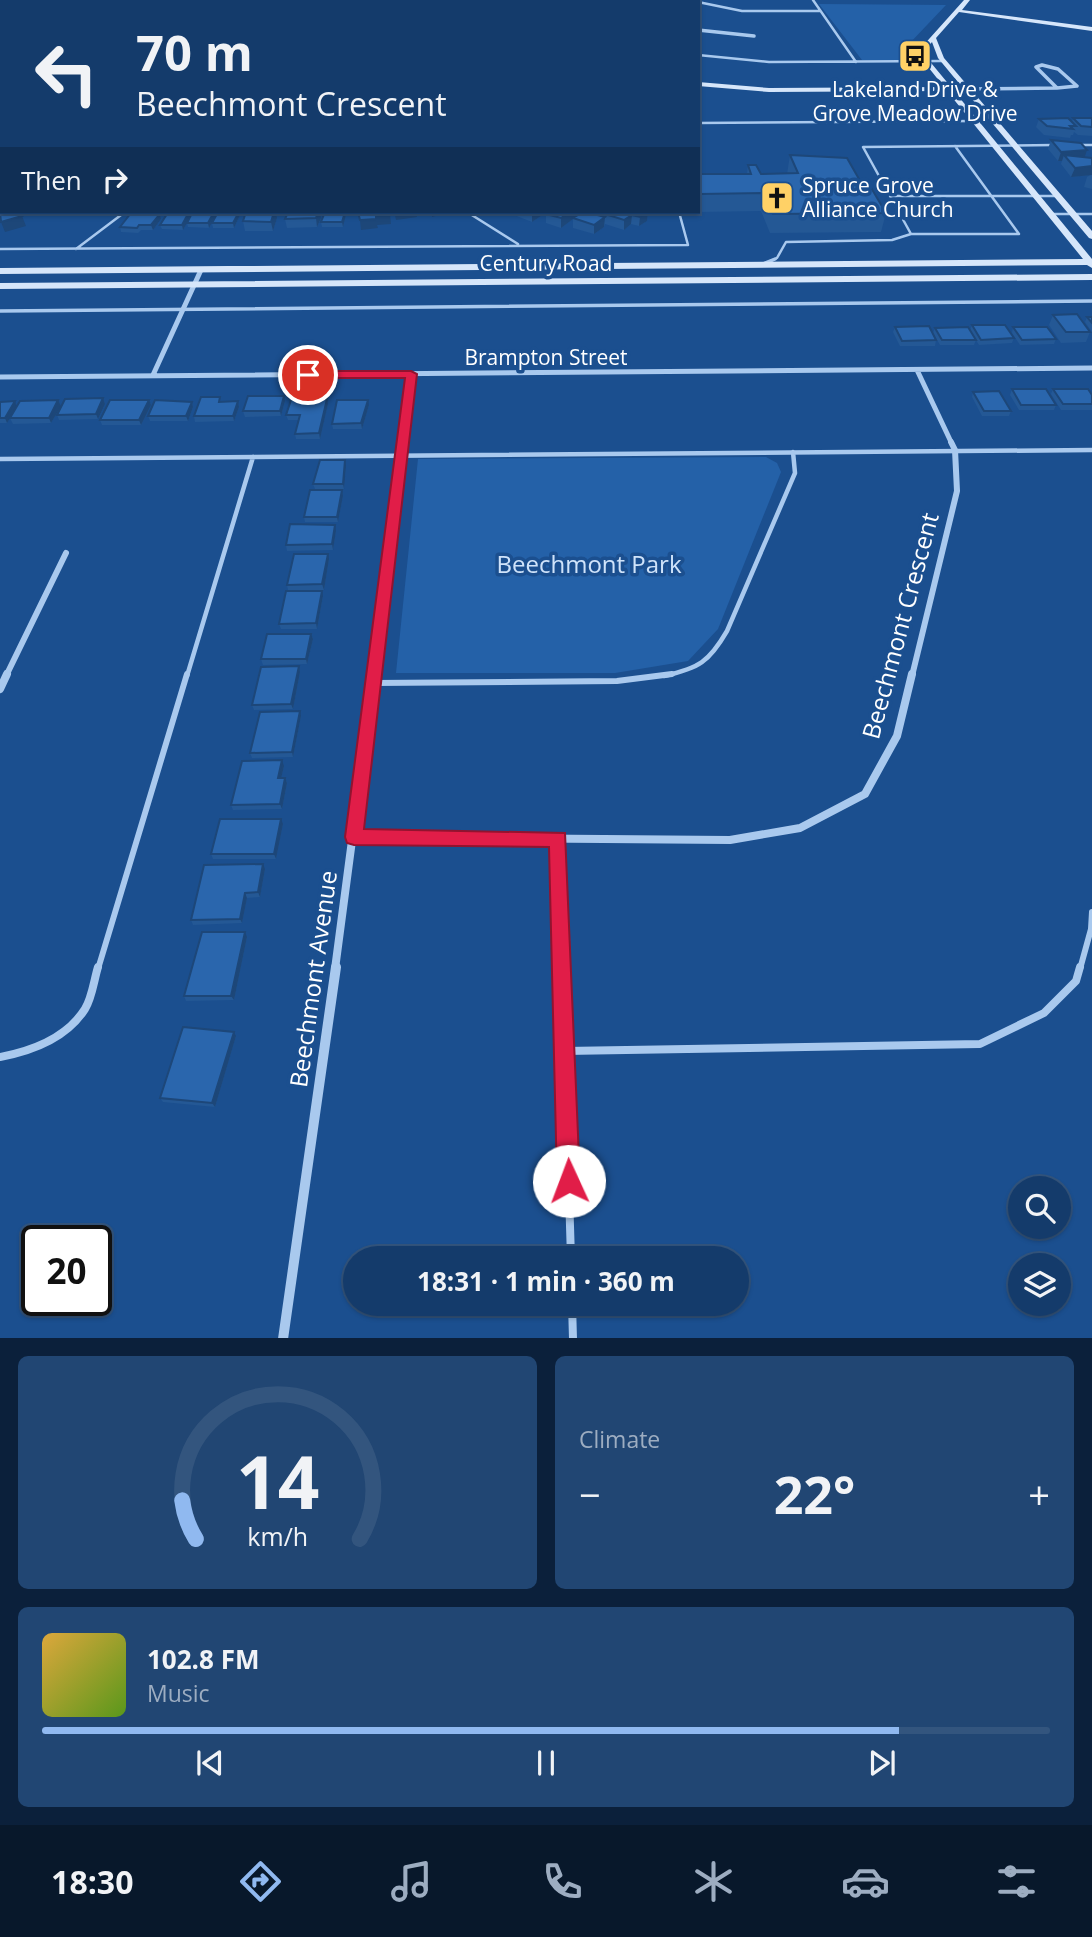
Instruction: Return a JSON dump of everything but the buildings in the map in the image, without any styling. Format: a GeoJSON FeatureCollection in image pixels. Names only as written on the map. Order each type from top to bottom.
{"type":"FeatureCollection","features":[{"type":"Feature","properties":{"kind":"street"},"geometry":{"type":"LineString","coordinates":[[967,0],[960,11],[924,48],[926,62],[1091,263]]}},
{"type":"Feature","properties":{"kind":"street"},"geometry":{"type":"LineString","coordinates":[[960,11],[1092,29]]}},
{"type":"Feature","properties":{"kind":"street"},"geometry":{"type":"LineString","coordinates":[[700,30],[754,36]]}},
{"type":"Feature","properties":{"kind":"street"},"geometry":{"type":"LineString","coordinates":[[934,39],[936,49],[944,61],[1092,236]]}},
{"type":"Feature","properties":{"kind":"street"},"geometry":{"type":"LineString","coordinates":[[700,84],[769,90],[1058,89],[1077,86],[1054,66],[1035,65],[1058,89]]}},
{"type":"Feature","properties":{"kind":"street","name":"Century Road"},"geometry":{"type":"LineString","coordinates":[[0,271],[1091,263]]}},
{"type":"Feature","properties":{"kind":"street"},"geometry":{"type":"LineString","coordinates":[[153,375],[201,270]]}},
{"type":"Feature","properties":{"kind":"street","name":"Century Road"},"geometry":{"type":"LineString","coordinates":[[0,286],[1092,277]]}},
{"type":"Feature","properties":{"kind":"street","name":"Brampton Street"},"geometry":{"type":"LineString","coordinates":[[0,377],[1092,368]]}},
{"type":"Feature","properties":{"kind":"street","name":"Beechmont Crescent"},"geometry":{"type":"LineString","coordinates":[[354,837],[730,840],[800,828],[865,794],[897,736],[957,491],[955,450],[917,370]]}},
{"type":"Feature","properties":{"kind":"street","name":"Beechmont Avenue"},"geometry":{"type":"LineString","coordinates":[[283,1338],[354,837],[411,374]]}},
{"type":"Feature","properties":{"kind":"street"},"geometry":{"type":"LineString","coordinates":[[1,684],[66,552]]}},
{"type":"Feature","properties":{"kind":"lane"},"geometry":{"type":"LineString","coordinates":[[813,0],[856,62]]}},
{"type":"Feature","properties":{"kind":"lane"},"geometry":{"type":"LineString","coordinates":[[700,2],[742,11],[820,11]]}},
{"type":"Feature","properties":{"kind":"lane"},"geometry":{"type":"LineString","coordinates":[[700,55],[746,62],[944,61]]}},
{"type":"Feature","properties":{"kind":"lane"},"geometry":{"type":"LineString","coordinates":[[700,123],[974,121]]}},
{"type":"Feature","properties":{"kind":"lane"},"geometry":{"type":"LineString","coordinates":[[911,234],[911,229],[863,147],[1062,145]]}},
{"type":"Feature","properties":{"kind":"lane"},"geometry":{"type":"LineString","coordinates":[[1075,145],[1091,147]]}},
{"type":"Feature","properties":{"kind":"lane"},"geometry":{"type":"LineString","coordinates":[[758,265],[777,258],[786,242],[892,240],[911,234],[1019,234],[955,146]]}},
{"type":"Feature","properties":{"kind":"lane"},"geometry":{"type":"LineString","coordinates":[[891,196],[1058,196]]}},
{"type":"Feature","properties":{"kind":"lane"},"geometry":{"type":"LineString","coordinates":[[76,249],[122,214]]}},
{"type":"Feature","properties":{"kind":"lane"},"geometry":{"type":"LineString","coordinates":[[470,214],[519,245]]}},
{"type":"Feature","properties":{"kind":"lane"},"geometry":{"type":"LineString","coordinates":[[0,249],[688,245],[680,214]]}},
{"type":"Feature","properties":{"kind":"lane"},"geometry":{"type":"LineString","coordinates":[[1050,214],[1092,214]]}},
{"type":"Feature","properties":{"kind":"lane"},"geometry":{"type":"LineString","coordinates":[[0,311],[1092,301]]}},
{"type":"Feature","properties":{"kind":"lane"},"geometry":{"type":"LineString","coordinates":[[0,459],[1092,450]]}},
{"type":"Feature","properties":{"kind":"lane"},"geometry":{"type":"LineString","coordinates":[[373,683],[617,681],[694,669],[714,653],[727,631],[795,473],[793,452]]}},
{"type":"Feature","properties":{"kind":"lane"},"geometry":{"type":"LineString","coordinates":[[0,1057],[33,1051],[64,1033],[86,1007],[253,457]]}},
{"type":"Feature","properties":{"kind":"lane"},"geometry":{"type":"LineString","coordinates":[[558,839],[571,1246]]}},
{"type":"Feature","properties":{"kind":"lane"},"geometry":{"type":"LineString","coordinates":[[565,1051],[980,1044],[1044,1013],[1076,981],[1091,929],[1092,912]]}},
{"type":"Feature","properties":{"kind":"lane"},"geometry":{"type":"LineString","coordinates":[[572,1316],[573,1338]]}},
{"type":"Feature","properties":{"kind":"green space"},"geometry":{"type":"Polygon","coordinates":[[[819,4],[946,5],[908,45],[912,60],[862,60],[819,4]]]}},
{"type":"Feature","properties":{"kind":"green space","name":"Beechmont Park"},"geometry":{"type":"Polygon","coordinates":[[[766,457],[777,463],[781,472],[718,629],[688,661],[615,673],[396,673],[418,459],[766,457]]]}},
{"type":"Feature","properties":{"kind":"place","name":"Lakeland Drive & Grove Meadow Drive"},"geometry":{"type":"Point","coordinates":[915,56]}},
{"type":"Feature","properties":{"kind":"place","name":"Spruce Grove Alliance Church"},"geometry":{"type":"Point","coordinates":[777,198]}},
{"type":"Feature","properties":{"kind":"route"},"geometry":{"type":"LineString","coordinates":[[308,375],[411,374],[354,837],[558,839],[569,1181]]}}]}
